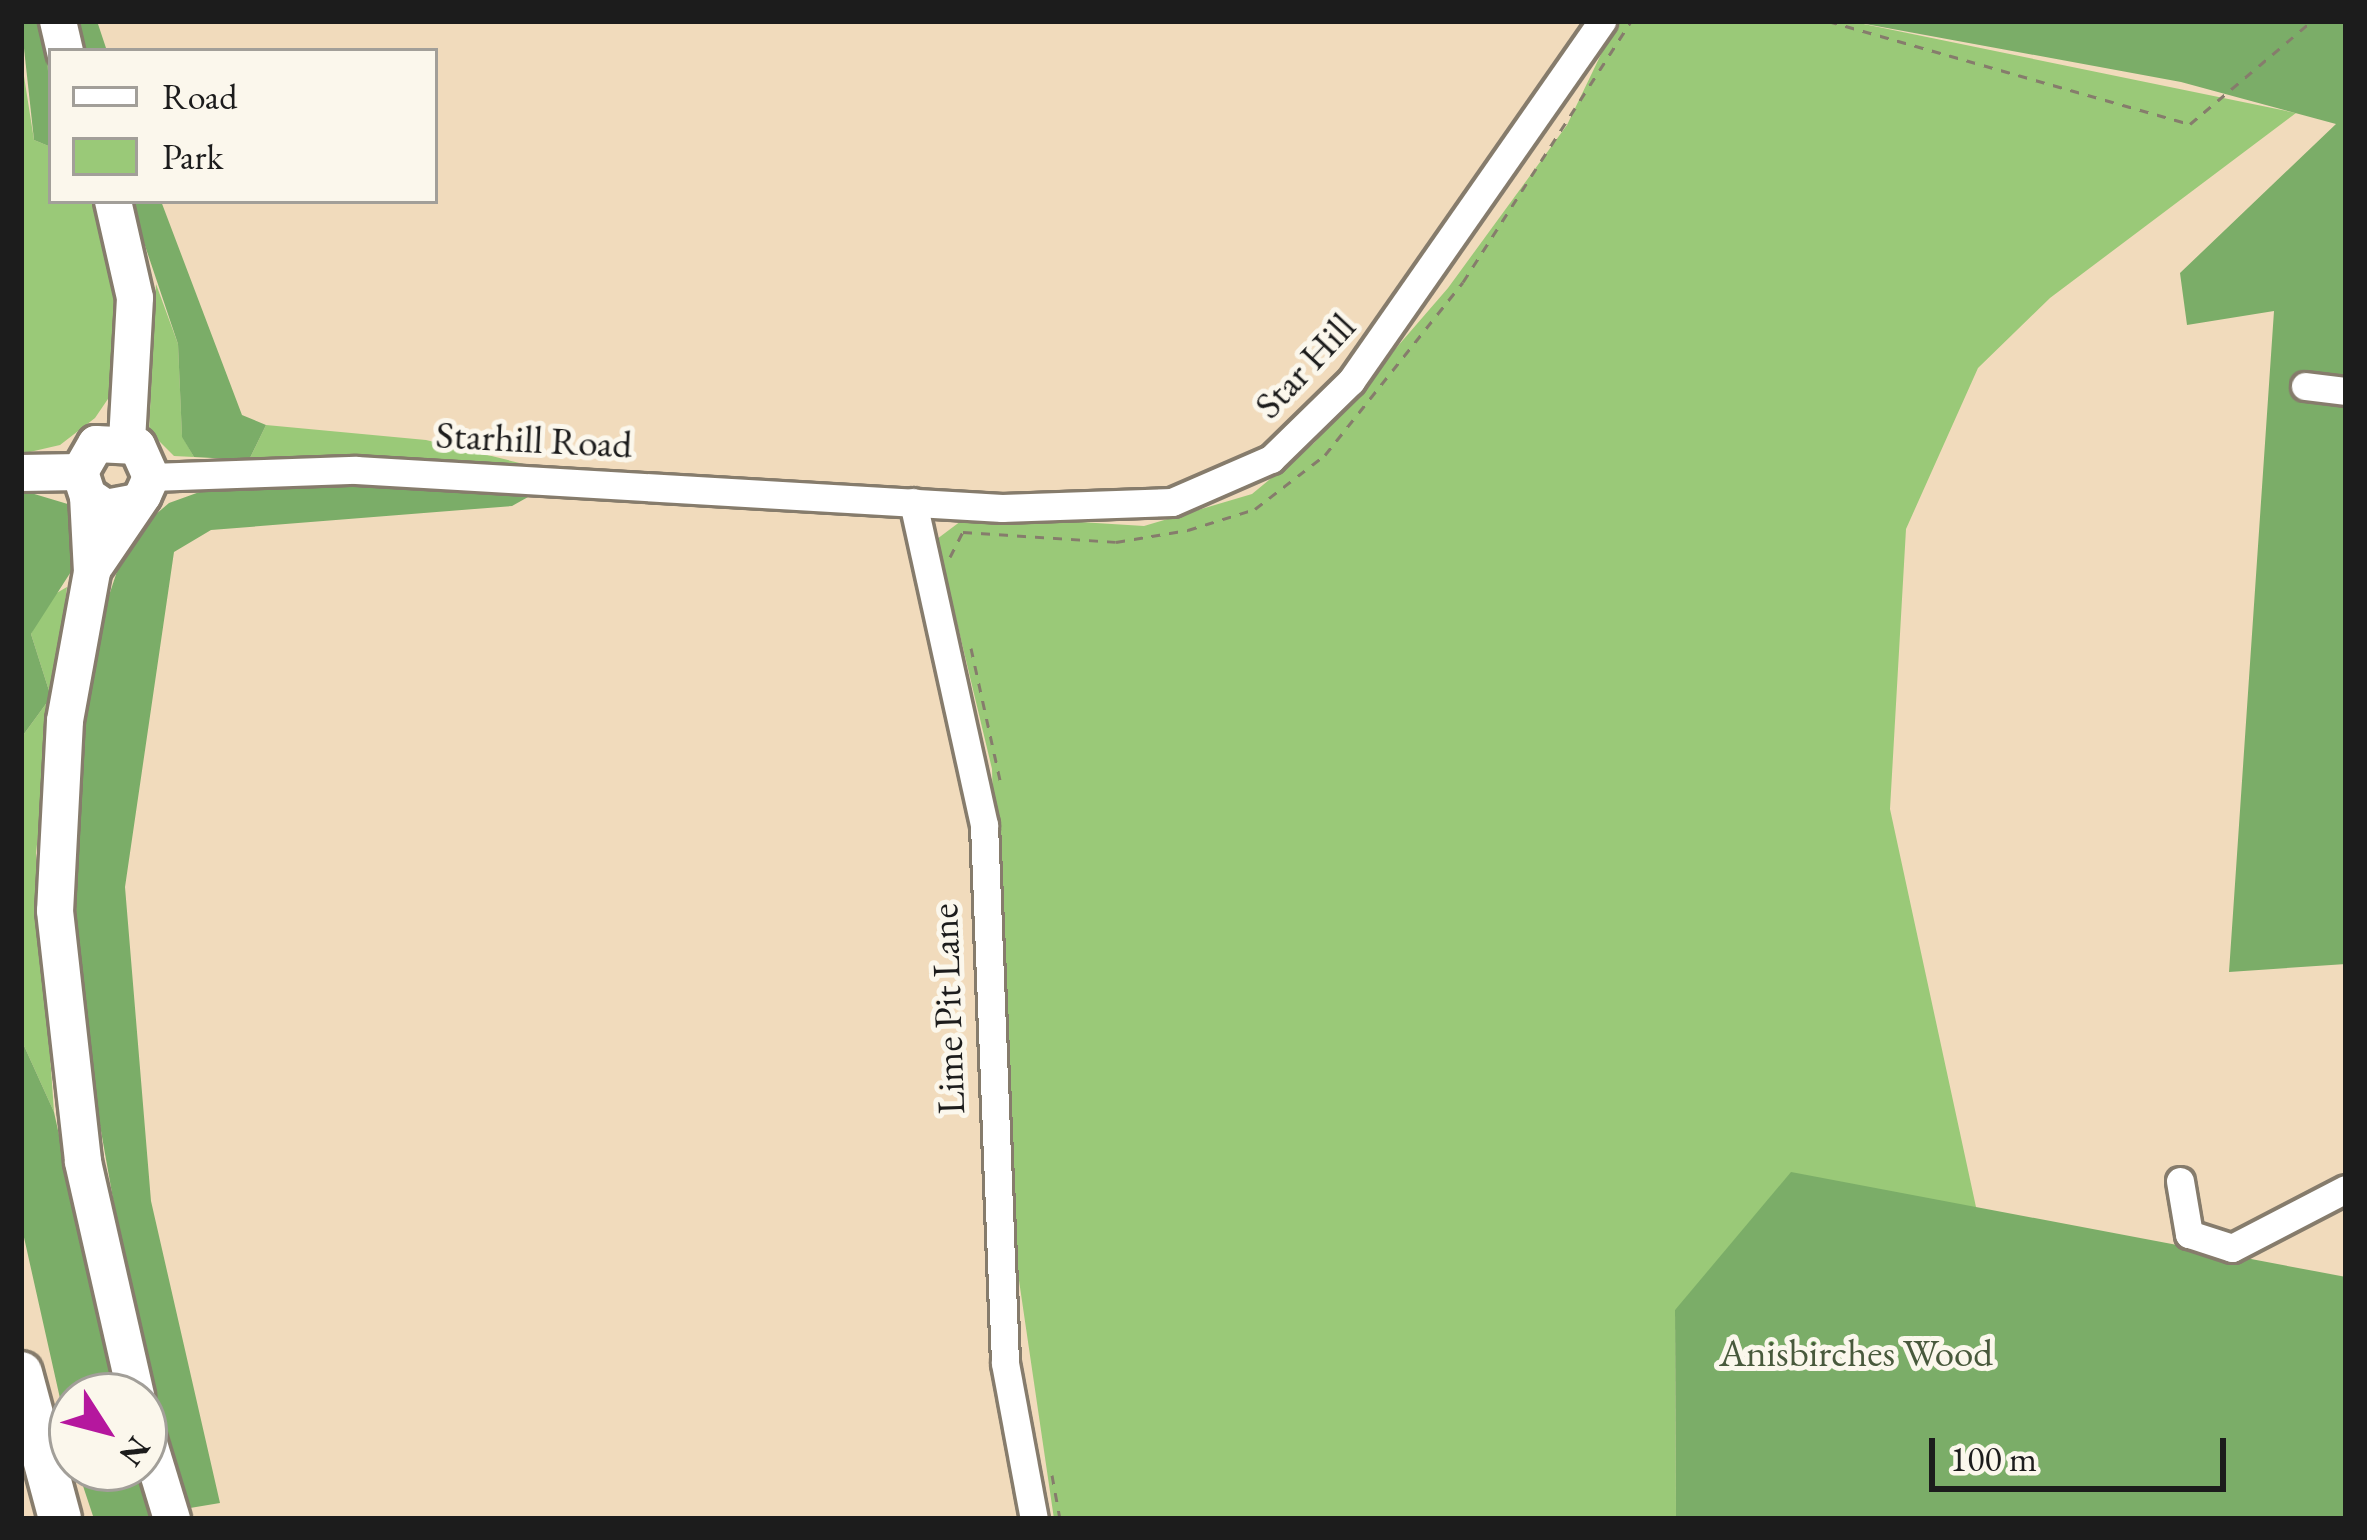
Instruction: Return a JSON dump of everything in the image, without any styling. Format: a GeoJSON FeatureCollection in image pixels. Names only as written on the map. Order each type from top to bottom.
{"type":"FeatureCollection","features":[{"type":"Feature","properties":{"kind":"highway"},"geometry":{"type":"LineString","coordinates":[[21,1373],[60,1519]]}},
{"type":"Feature","properties":{"kind":"main road"},"geometry":{"type":"LineString","coordinates":[[92,572],[143,489],[128,440],[136,298],[114,204]]}},
{"type":"Feature","properties":{"kind":"main road"},"geometry":{"type":"LineString","coordinates":[[128,440],[96,444],[84,484],[92,572],[57,800],[58,958],[83,1162],[131,1372]]}},
{"type":"Feature","properties":{"kind":"main road"},"geometry":{"type":"LineString","coordinates":[[21,473],[84,484],[106,508],[143,489]]}},
{"type":"Feature","properties":{"kind":"street","name":"Star Hill"},"geometry":{"type":"LineString","coordinates":[[913,502],[1118,509],[1172,502],[1270,459],[1352,381],[1436,271],[1602,21]]}},
{"type":"Feature","properties":{"kind":"street"},"geometry":{"type":"LineString","coordinates":[[2305,386],[2346,391]]}},
{"type":"Feature","properties":{"kind":"street","name":"Starhill Road"},"geometry":{"type":"LineString","coordinates":[[143,489],[356,470],[913,502]]}},
{"type":"Feature","properties":{"kind":"street","name":"Lime Pit Lane"},"geometry":{"type":"LineString","coordinates":[[913,502],[984,825],[1005,1363],[1034,1519]]}},
{"type":"Feature","properties":{"kind":"street"},"geometry":{"type":"LineString","coordinates":[[2180,1181],[2189,1234],[2232,1248],[2346,1189]]}},
{"type":"Feature","properties":{"kind":"path"},"geometry":{"type":"LineString","coordinates":[[952,573],[963,532],[1115,542],[1188,530],[1255,509],[1325,455],[1463,282],[1630,21]]}},
{"type":"Feature","properties":{"kind":"path"},"geometry":{"type":"LineString","coordinates":[[1828,21],[2190,124],[2312,21]]}},
{"type":"Feature","properties":{"kind":"path"},"geometry":{"type":"LineString","coordinates":[[969,640],[1004,806]]}},
{"type":"Feature","properties":{"kind":"path"},"geometry":{"type":"LineString","coordinates":[[1048,1456],[1060,1519]]}},
{"type":"Feature","properties":{"kind":"green space"},"geometry":{"type":"Polygon","coordinates":[[[21,21],[46,21],[48,146],[34,140],[21,21]]]}},
{"type":"Feature","properties":{"kind":"green space"},"geometry":{"type":"Polygon","coordinates":[[[73,21],[97,21],[106,48],[80,48],[73,21]]]}},
{"type":"Feature","properties":{"kind":"green space"},"geometry":{"type":"Polygon","coordinates":[[[1617,21],[1849,21],[2296,113],[2050,298],[1978,368],[1906,529],[1890,809],[1976,1207],[1675,1310],[1676,1519],[1054,1519],[1005,1185],[992,769],[937,539],[969,515],[1144,526],[1252,494],[1314,443],[1448,288],[1567,125],[1617,21]]]}},
{"type":"Feature","properties":{"kind":"green space"},"geometry":{"type":"Polygon","coordinates":[[[1849,21],[2346,21],[2346,964],[2229,972],[2274,311],[2187,325],[2180,273],[2336,124],[2181,82],[1849,21]]]}},
{"type":"Feature","properties":{"kind":"green space"},"geometry":{"type":"Polygon","coordinates":[[[21,57],[34,140],[48,146],[48,204],[95,204],[119,313],[112,393],[95,418],[60,445],[21,454],[21,57]]]}},
{"type":"Feature","properties":{"kind":"green space"},"geometry":{"type":"Polygon","coordinates":[[[131,204],[162,204],[242,415],[266,425],[249,460],[194,457],[182,437],[178,344],[131,204]]]}},
{"type":"Feature","properties":{"kind":"green space"},"geometry":{"type":"Polygon","coordinates":[[[156,284],[178,344],[182,436],[194,457],[174,456],[149,431],[156,284]]]}},
{"type":"Feature","properties":{"kind":"green space"},"geometry":{"type":"Polygon","coordinates":[[[266,425],[426,440],[536,467],[249,460],[266,425]]]}},
{"type":"Feature","properties":{"kind":"green space"},"geometry":{"type":"Polygon","coordinates":[[[417,485],[537,492],[512,506],[211,530],[174,552],[125,887],[151,1201],[220,1503],[184,1509],[168,1452],[168,1372],[145,1372],[141,1357],[78,1001],[74,812],[96,635],[128,538],[169,503],[205,490],[417,485]]]}},
{"type":"Feature","properties":{"kind":"green space"},"geometry":{"type":"Polygon","coordinates":[[[21,490],[71,505],[74,567],[31,634],[51,697],[21,738],[21,490]]]}},
{"type":"Feature","properties":{"kind":"green space"},"geometry":{"type":"Polygon","coordinates":[[[67,587],[36,853],[54,1112],[21,1039],[21,738],[51,697],[31,634],[48,598],[67,587]]]}},
{"type":"Feature","properties":{"kind":"green space"},"geometry":{"type":"Polygon","coordinates":[[[21,1039],[54,1112],[111,1372],[54,1372],[21,1224],[21,1039]]]}},
{"type":"Feature","properties":{"kind":"green space","name":"Anisbirches Wood"},"geometry":{"type":"Polygon","coordinates":[[[1791,1172],[2346,1277],[2346,1519],[1676,1519],[1675,1310],[1791,1172]]]}},
{"type":"Feature","properties":{"kind":"green space"},"geometry":{"type":"Polygon","coordinates":[[[85,1492],[146,1492],[155,1519],[94,1519],[85,1492]]]}}]}
